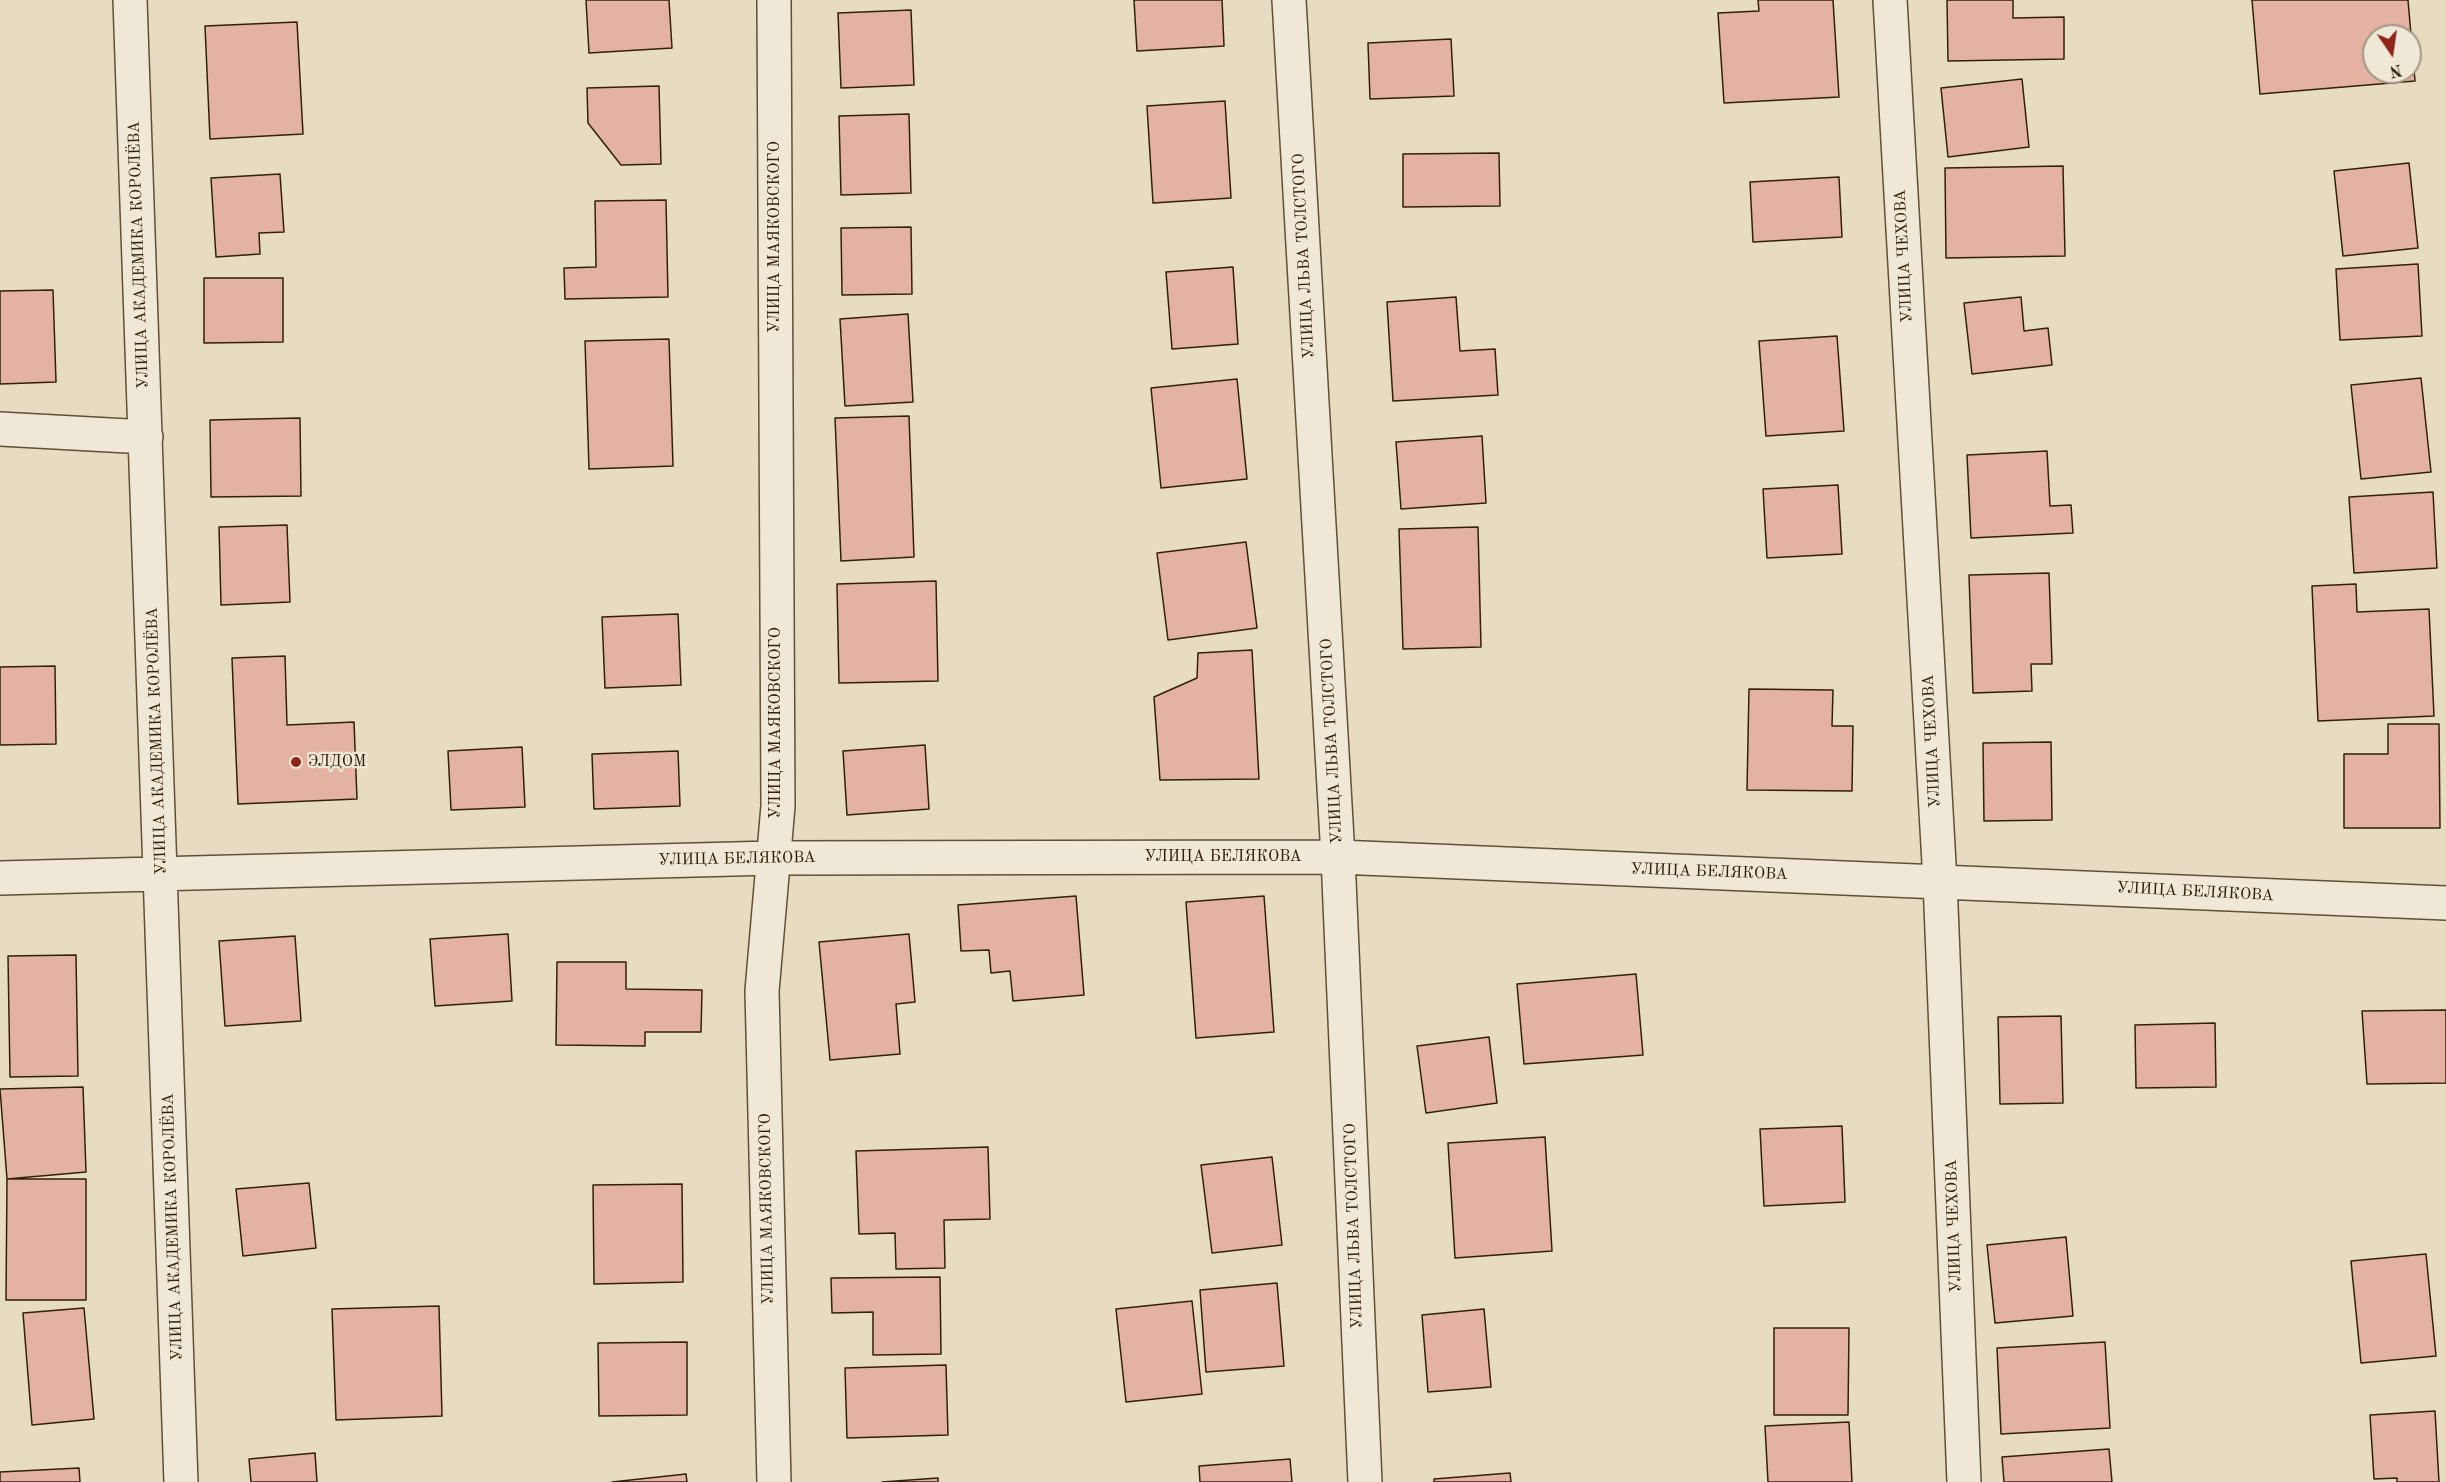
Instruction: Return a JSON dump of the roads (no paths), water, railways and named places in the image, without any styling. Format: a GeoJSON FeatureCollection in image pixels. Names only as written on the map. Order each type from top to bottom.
{"type":"FeatureCollection","features":[{"type":"Feature","properties":{"kind":"street","name":"УЛИЦА АКАДЕМИКА КОРОЛЁВА"},"geometry":{"type":"LineString","coordinates":[[130,0],[162,875],[181,1482]]}},
{"type":"Feature","properties":{"kind":"street","name":"УЛИЦА МАЯКОВСКОГО"},"geometry":{"type":"LineString","coordinates":[[774,0],[778,806],[762,991],[774,1482]]}},
{"type":"Feature","properties":{"kind":"street","name":"УЛИЦА ЛЬВА ТОЛСТОГО"},"geometry":{"type":"LineString","coordinates":[[1289,0],[1338,857],[1365,1482]]}},
{"type":"Feature","properties":{"kind":"street","name":"УЛИЦА ЧЕХОВА"},"geometry":{"type":"LineString","coordinates":[[1890,0],[1940,881],[1964,1482]]}},
{"type":"Feature","properties":{"kind":"street"},"geometry":{"type":"LineString","coordinates":[[0,429],[146,437]]}},
{"type":"Feature","properties":{"kind":"street","name":"УЛИЦА БЕЛЯКОВА"},"geometry":{"type":"LineString","coordinates":[[0,878],[772,858],[1338,857],[2446,903]]}},
{"type":"Feature","properties":{"kind":"place","name":"ЭЛДОМ"},"geometry":{"type":"Point","coordinates":[296,762]}}]}
